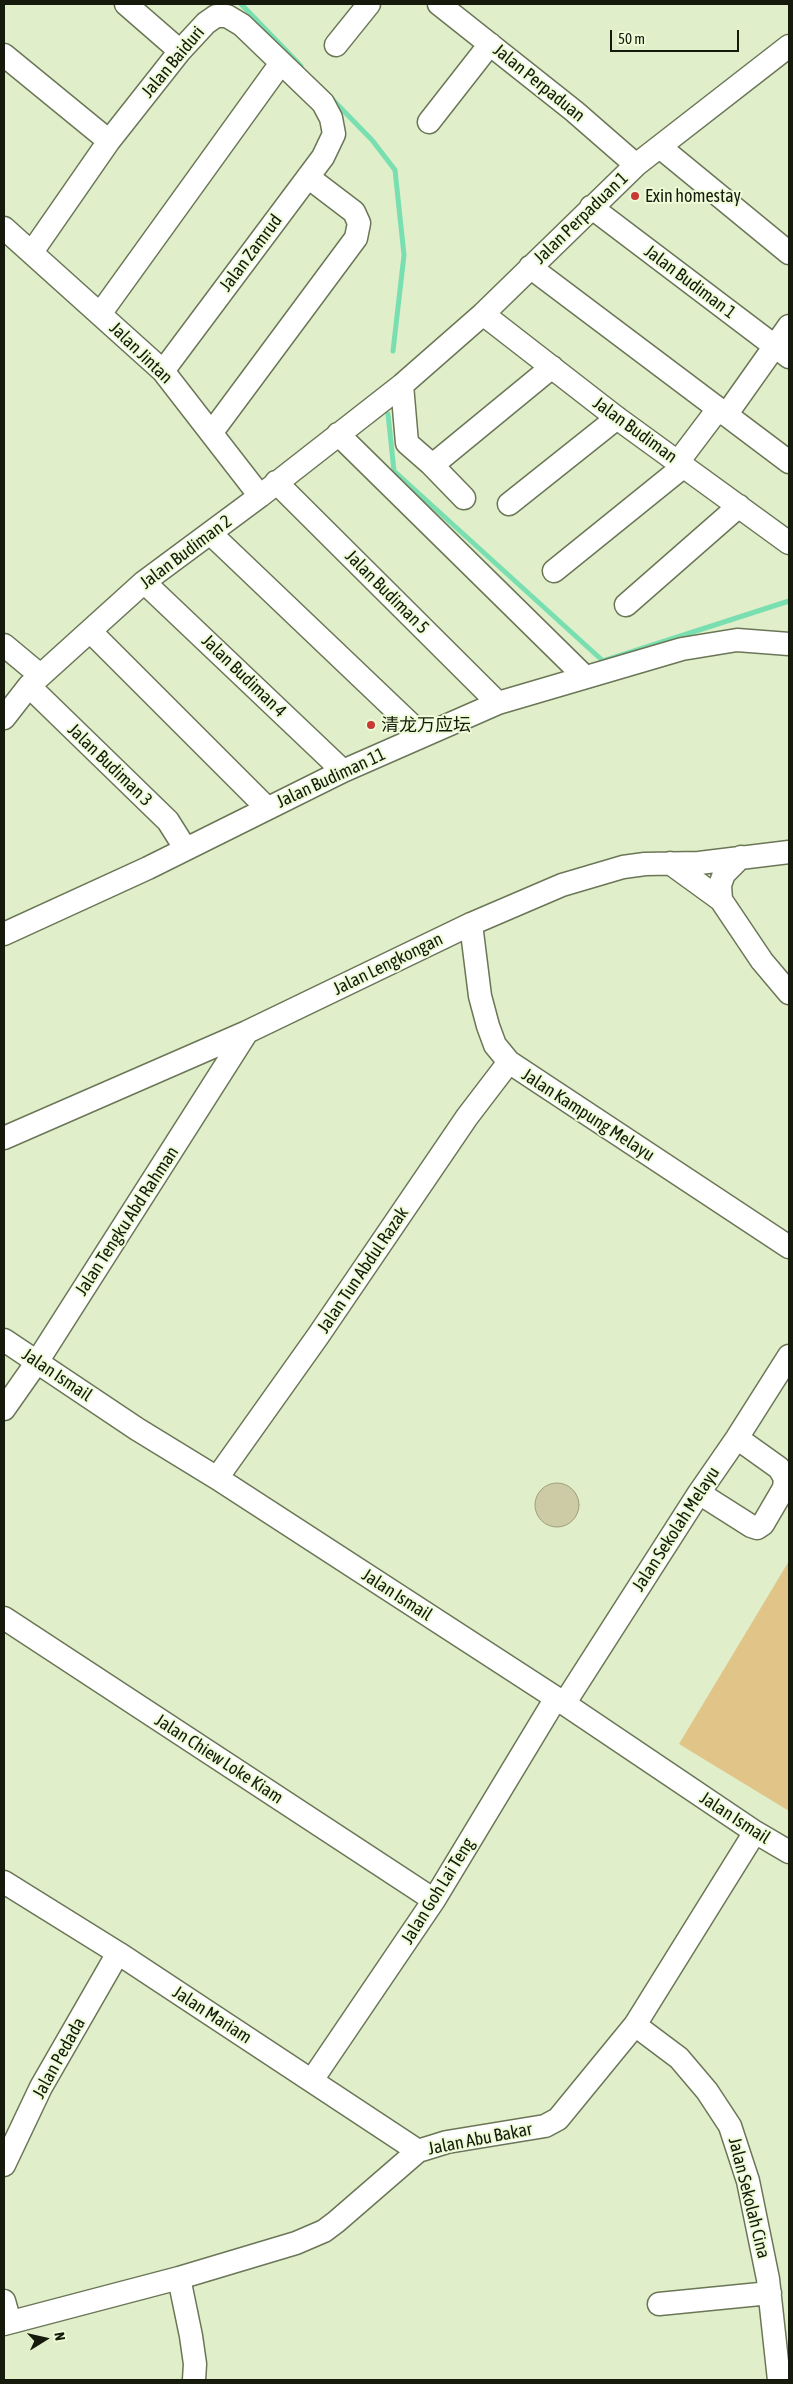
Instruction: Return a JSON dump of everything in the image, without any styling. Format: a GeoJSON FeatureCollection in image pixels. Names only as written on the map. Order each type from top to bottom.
{"type":"FeatureCollection","features":[{"type":"Feature","properties":{"kind":"street"},"geometry":{"type":"LineString","coordinates":[[126,4],[180,51]]}},
{"type":"Feature","properties":{"kind":"street"},"geometry":{"type":"LineString","coordinates":[[336,46],[369,4]]}},
{"type":"Feature","properties":{"kind":"street","name":"Jalan Perpaduan"},"geometry":{"type":"LineString","coordinates":[[439,4],[574,111],[636,165]]}},
{"type":"Feature","properties":{"kind":"street","name":"Jalan Baiduri"},"geometry":{"type":"LineString","coordinates":[[32,252],[109,141],[180,51],[206,23],[216,16],[227,16],[242,25],[323,103],[331,118],[334,134]]}},
{"type":"Feature","properties":{"kind":"street"},"geometry":{"type":"LineString","coordinates":[[429,122],[490,44]]}},
{"type":"Feature","properties":{"kind":"street","name":"Jalan Perpaduan 1"},"geometry":{"type":"LineString","coordinates":[[381,401],[483,314],[636,165],[789,46]]}},
{"type":"Feature","properties":{"kind":"street"},"geometry":{"type":"LineString","coordinates":[[4,55],[109,141]]}},
{"type":"Feature","properties":{"kind":"street"},"geometry":{"type":"LineString","coordinates":[[100,314],[281,63]]}},
{"type":"Feature","properties":{"kind":"street","name":"Jalan Zamrud"},"geometry":{"type":"LineString","coordinates":[[163,370],[323,157],[334,134]]}},
{"type":"Feature","properties":{"kind":"street"},"geometry":{"type":"LineString","coordinates":[[660,147],[789,253]]}},
{"type":"Feature","properties":{"kind":"street"},"geometry":{"type":"LineString","coordinates":[[212,432],[356,238],[359,223],[354,212],[308,177]]}},
{"type":"Feature","properties":{"kind":"street","name":"Jalan Budiman 1"},"geometry":{"type":"LineString","coordinates":[[591,207],[782,352]]}},
{"type":"Feature","properties":{"kind":"street","name":"Jalan Jintan"},"geometry":{"type":"LineString","coordinates":[[4,228],[163,370],[212,432],[268,489]]}},
{"type":"Feature","properties":{"kind":"street"},"geometry":{"type":"LineString","coordinates":[[530,267],[789,462]]}},
{"type":"Feature","properties":{"kind":"street","name":"Jalan Budiman"},"geometry":{"type":"LineString","coordinates":[[483,314],[617,418],[789,543]]}},
{"type":"Feature","properties":{"kind":"street"},"geometry":{"type":"LineString","coordinates":[[554,571],[681,464],[722,412],[782,352],[789,326]]}},
{"type":"Feature","properties":{"kind":"street"},"geometry":{"type":"LineString","coordinates":[[431,464],[440,459],[552,367]]}},
{"type":"Feature","properties":{"kind":"street"},"geometry":{"type":"LineString","coordinates":[[402,385],[407,443],[431,464],[464,498]]}},
{"type":"Feature","properties":{"kind":"street","name":"Jalan Budiman 2"},"geometry":{"type":"LineString","coordinates":[[4,718],[35,681],[144,582],[381,401]]}},
{"type":"Feature","properties":{"kind":"street"},"geometry":{"type":"LineString","coordinates":[[509,504],[617,418]]}},
{"type":"Feature","properties":{"kind":"street"},"geometry":{"type":"LineString","coordinates":[[338,434],[585,677]]}},
{"type":"Feature","properties":{"kind":"street","name":"Jalan Budiman 5"},"geometry":{"type":"LineString","coordinates":[[268,489],[498,703]]}},
{"type":"Feature","properties":{"kind":"street"},"geometry":{"type":"LineString","coordinates":[[626,606],[739,506]]}},
{"type":"Feature","properties":{"kind":"street"},"geometry":{"type":"LineString","coordinates":[[210,533],[423,736]]}},
{"type":"Feature","properties":{"kind":"street","name":"Jalan Budiman 4"},"geometry":{"type":"LineString","coordinates":[[144,582],[343,771]]}},
{"type":"Feature","properties":{"kind":"street"},"geometry":{"type":"LineString","coordinates":[[90,631],[267,808]]}},
{"type":"Feature","properties":{"kind":"street","name":"Jalan Budiman 11"},"geometry":{"type":"LineString","coordinates":[[4,934],[148,868],[343,771],[498,703],[682,648],[737,640],[789,644]]}},
{"type":"Feature","properties":{"kind":"street","name":"Jalan Budiman 3"},"geometry":{"type":"LineString","coordinates":[[4,645],[35,681],[168,821],[185,848]]}},
{"type":"Feature","properties":{"kind":"street","name":"Jalan Lengkongan"},"geometry":{"type":"LineString","coordinates":[[4,1138],[247,1032],[471,924],[562,885],[623,867],[699,862],[789,852]]}},
{"type":"Feature","properties":{"kind":"street"},"geometry":{"type":"LineString","coordinates":[[721,900],[720,885],[724,874],[741,857]]}},
{"type":"Feature","properties":{"kind":"street"},"geometry":{"type":"LineString","coordinates":[[670,863],[721,900],[762,961],[789,993]]}},
{"type":"Feature","properties":{"kind":"street","name":"Jalan Kampung Melayu"},"geometry":{"type":"LineString","coordinates":[[471,924],[480,996],[484,1011],[495,1045],[509,1062],[789,1247]]}},
{"type":"Feature","properties":{"kind":"street","name":"Jalan Tengku Abd Rahman"},"geometry":{"type":"LineString","coordinates":[[4,1409],[37,1362],[247,1032]]}},
{"type":"Feature","properties":{"kind":"street","name":"Jalan Tun Abdul Razak"},"geometry":{"type":"LineString","coordinates":[[217,1478],[318,1336],[467,1117],[509,1062]]}},
{"type":"Feature","properties":{"kind":"street","name":"Jalan Ismail"},"geometry":{"type":"LineString","coordinates":[[4,1340],[138,1429],[217,1478],[560,1701],[755,1832],[789,1852]]}},
{"type":"Feature","properties":{"kind":"street","name":"Jalan Sekolah Melayu"},"geometry":{"type":"LineString","coordinates":[[560,1701],[737,1438],[789,1356]]}},
{"type":"Feature","properties":{"kind":"street"},"geometry":{"type":"LineString","coordinates":[[699,1493],[751,1526],[757,1528],[763,1524],[784,1488],[785,1478],[779,1468],[737,1438]]}},
{"type":"Feature","properties":{"kind":"street","name":"Jalan Chiew Loke Kiam"},"geometry":{"type":"LineString","coordinates":[[4,1618],[434,1900]]}},
{"type":"Feature","properties":{"kind":"street","name":"Jalan Goh Lai Teng"},"geometry":{"type":"LineString","coordinates":[[312,2080],[434,1900],[560,1701]]}},
{"type":"Feature","properties":{"kind":"street","name":"Jalan Abu Bakar"},"geometry":{"type":"LineString","coordinates":[[7,2323],[179,2278],[296,2243],[324,2231],[418,2151],[447,2142],[545,2126],[558,2119],[635,2025],[755,1832]]}},
{"type":"Feature","properties":{"kind":"street","name":"Jalan Mariam"},"geometry":{"type":"LineString","coordinates":[[4,1882],[312,2080],[418,2151]]}},
{"type":"Feature","properties":{"kind":"street","name":"Jalan Pedada"},"geometry":{"type":"LineString","coordinates":[[4,2165],[9,2139],[41,2088],[118,1954]]}},
{"type":"Feature","properties":{"kind":"street","name":"Jalan Sekolah Cina"},"geometry":{"type":"LineString","coordinates":[[635,2025],[679,2058],[708,2091],[730,2126],[748,2181],[770,2293],[779,2380]]}},
{"type":"Feature","properties":{"kind":"street"},"geometry":{"type":"LineString","coordinates":[[179,2278],[191,2336],[195,2364],[194,2380]]}},
{"type":"Feature","properties":{"kind":"street"},"geometry":{"type":"LineString","coordinates":[[659,2304],[770,2293]]}},
{"type":"Feature","properties":{"kind":"street"},"geometry":{"type":"LineString","coordinates":[[4,2301],[7,2323]]}},
{"type":"Feature","properties":{"kind":"shaded area"},"geometry":{"type":"Polygon","coordinates":[[[789,1561],[789,1811],[679,1744],[789,1561]]]}},
{"type":"Feature","properties":{"kind":"building"},"geometry":{"type":"Polygon","coordinates":[[[557,1483],[569,1487],[575,1493],[579,1505],[575,1517],[569,1523],[557,1527],[545,1523],[539,1517],[535,1505],[539,1493],[545,1487],[557,1483]]]}},
{"type":"Feature","properties":{"kind":"waterway"},"geometry":{"type":"LineString","coordinates":[[241,4],[301,66]]}},
{"type":"Feature","properties":{"kind":"waterway"},"geometry":{"type":"LineString","coordinates":[[331,98],[372,140],[395,170],[404,255],[393,351]]}},
{"type":"Feature","properties":{"kind":"waterway"},"geometry":{"type":"LineString","coordinates":[[388,414],[394,471],[603,661],[789,601]]}},
{"type":"Feature","properties":{"kind":"place","name":"Exin homestay"},"geometry":{"type":"Point","coordinates":[635,196]}},
{"type":"Feature","properties":{"kind":"place","name":"清龙万应坛"},"geometry":{"type":"Point","coordinates":[371,725]}}]}
